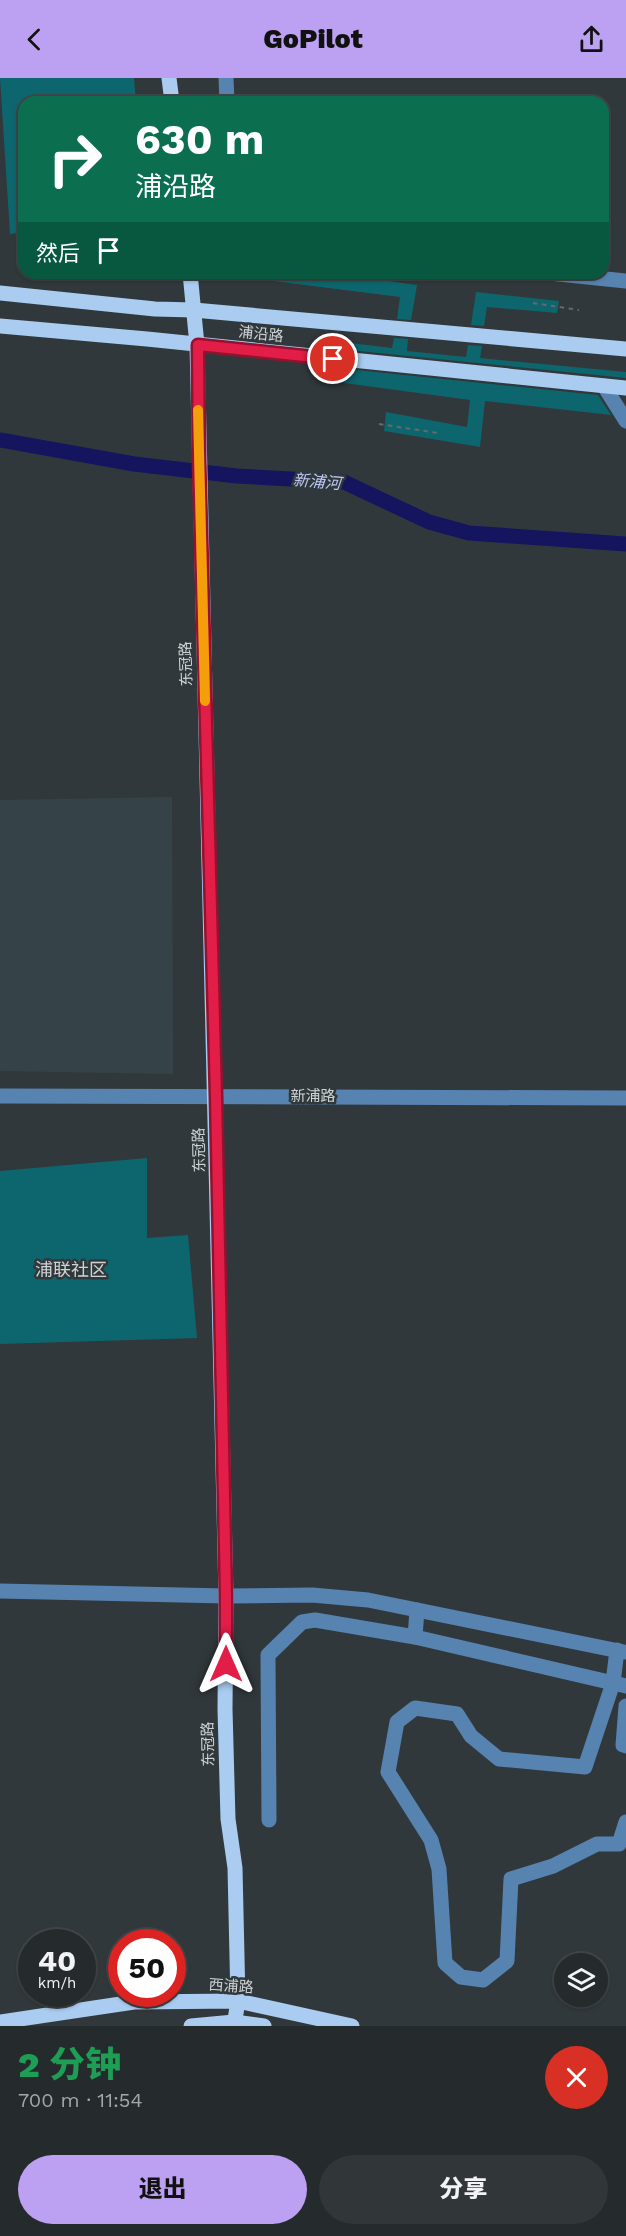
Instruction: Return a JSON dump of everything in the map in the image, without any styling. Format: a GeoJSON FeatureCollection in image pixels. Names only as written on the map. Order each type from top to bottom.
{"type":"FeatureCollection","features":[{"type":"Feature","properties":{"kind":"main road"},"geometry":{"type":"LineString","coordinates":[[170,78],[172,96]]}},
{"type":"Feature","properties":{"kind":"main road","name":"东冠路"},"geometry":{"type":"LineString","coordinates":[[191,279],[198,345],[226,1596],[225,1709],[228,1819],[235,1868],[238,2001],[234,2024]]}},
{"type":"Feature","properties":{"kind":"main road"},"geometry":{"type":"LineString","coordinates":[[0,293],[155,309],[194,310],[626,349]]}},
{"type":"Feature","properties":{"kind":"main road","name":"浦沿路"},"geometry":{"type":"LineString","coordinates":[[0,326],[626,388]]}},
{"type":"Feature","properties":{"kind":"main road","name":"西浦路"},"geometry":{"type":"LineString","coordinates":[[0,2022],[134,2002],[238,2001],[351,2026]]}},
{"type":"Feature","properties":{"kind":"main road"},"geometry":{"type":"LineString","coordinates":[[191,2026],[234,2024],[264,2026]]}},
{"type":"Feature","properties":{"kind":"street"},"geometry":{"type":"LineString","coordinates":[[226,78],[227,96]]}},
{"type":"Feature","properties":{"kind":"street"},"geometry":{"type":"LineString","coordinates":[[607,279],[626,281]]}},
{"type":"Feature","properties":{"kind":"street"},"geometry":{"type":"LineString","coordinates":[[604,386],[626,422]]}},
{"type":"Feature","properties":{"kind":"street","name":"新浦路"},"geometry":{"type":"LineString","coordinates":[[0,1096],[626,1098]]}},
{"type":"Feature","properties":{"kind":"street"},"geometry":{"type":"LineString","coordinates":[[0,1591],[226,1596],[312,1595],[368,1600],[621,1651],[619,1684],[585,1767],[499,1759],[471,1736],[457,1714],[415,1708],[397,1722],[388,1772],[431,1840],[439,1869],[445,1964],[461,1977],[483,1980],[507,1961],[511,1879],[553,1866],[597,1844],[619,1844],[626,1822]]}},
{"type":"Feature","properties":{"kind":"street"},"geometry":{"type":"LineString","coordinates":[[415,1637],[417,1610]]}},
{"type":"Feature","properties":{"kind":"street"},"geometry":{"type":"LineString","coordinates":[[269,1820],[268,1655],[302,1622],[315,1620],[415,1637],[619,1684]]}},
{"type":"Feature","properties":{"kind":"street"},"geometry":{"type":"LineString","coordinates":[[626,1706],[623,1745],[626,1746]]}},
{"type":"Feature","properties":{"kind":"path"},"geometry":{"type":"LineString","coordinates":[[533,303],[579,310]]}},
{"type":"Feature","properties":{"kind":"path"},"geometry":{"type":"LineString","coordinates":[[379,424],[438,433]]}},
{"type":"Feature","properties":{"kind":"shaded area"},"geometry":{"type":"Polygon","coordinates":[[[172,797],[173,1074],[0,1071],[0,800],[172,797]]]}},
{"type":"Feature","properties":{"kind":"building"},"geometry":{"type":"Polygon","coordinates":[[[0,78],[134,78],[136,96],[18,96],[18,233],[10,234],[0,78]]]}},
{"type":"Feature","properties":{"kind":"building"},"geometry":{"type":"Polygon","coordinates":[[[374,279],[417,285],[411,320],[397,319],[400,297],[265,280],[374,279]]]}},
{"type":"Feature","properties":{"kind":"building"},"geometry":{"type":"Polygon","coordinates":[[[476,292],[559,301],[557,313],[487,307],[484,326],[471,325],[476,292]]]}},
{"type":"Feature","properties":{"kind":"building"},"geometry":{"type":"Polygon","coordinates":[[[394,338],[408,339],[407,351],[466,357],[468,345],[482,346],[480,358],[626,372],[626,378],[349,350],[350,343],[392,348],[394,338]]]}},
{"type":"Feature","properties":{"kind":"building"},"geometry":{"type":"Polygon","coordinates":[[[346,369],[598,395],[611,415],[485,401],[480,447],[384,431],[386,412],[467,427],[470,400],[344,383],[346,369]]]}},
{"type":"Feature","properties":{"kind":"building"},"geometry":{"type":"Polygon","coordinates":[[[147,1158],[147,1238],[188,1235],[197,1338],[0,1344],[0,1171],[147,1158]]]}},
{"type":"Feature","properties":{"kind":"waterway","name":"新浦河"},"geometry":{"type":"LineString","coordinates":[[0,440],[134,464],[237,476],[344,482],[429,522],[469,533],[626,544]]}},
{"type":"Feature","properties":{"kind":"slow traffic"},"geometry":{"type":"LineString","coordinates":[[198,410],[205,701]]}},
{"type":"Feature","properties":{"kind":"district","name":"浦联社区"},"geometry":{"type":"Point","coordinates":[71,1270]}},
{"type":"Feature","properties":{"kind":"route"},"geometry":{"type":"LineString","coordinates":[[226,1664],[198,345],[333,359]]}}]}
